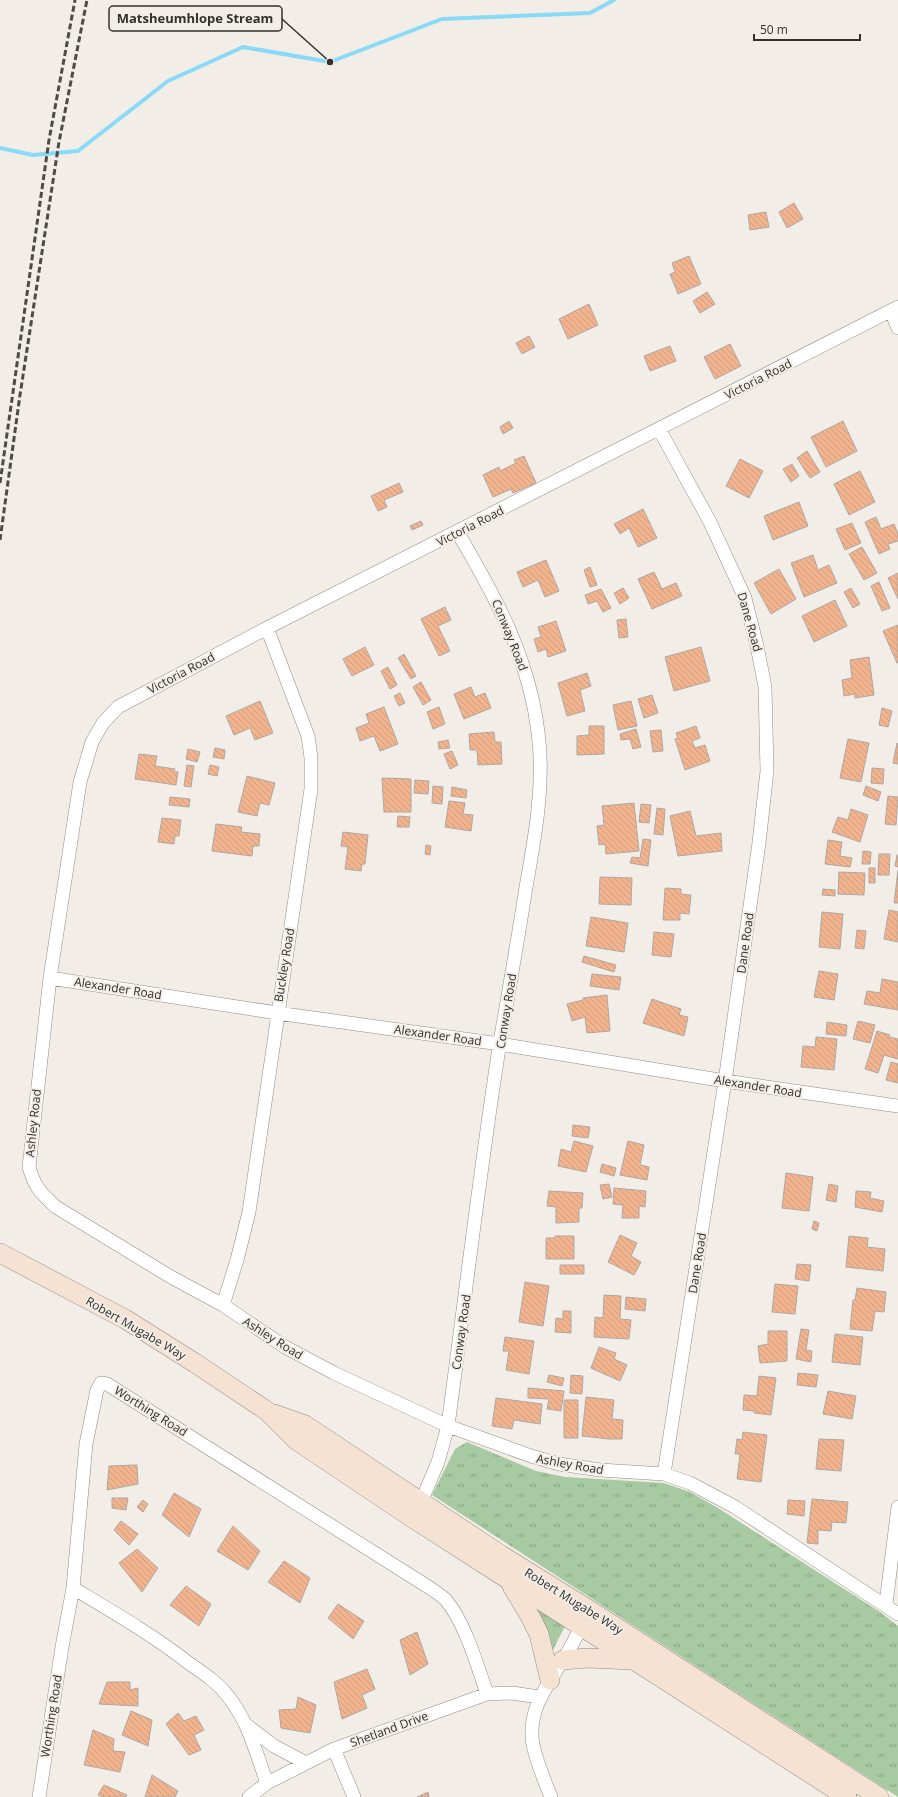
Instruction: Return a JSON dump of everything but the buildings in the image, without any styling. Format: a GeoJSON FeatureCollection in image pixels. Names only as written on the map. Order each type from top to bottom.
{"type":"FeatureCollection","features":[{"type":"Feature","properties":{"kind":"main road","name":"Robert Mugabe Way"},"geometry":{"type":"LineString","coordinates":[[0,1253],[125,1319],[195,1363],[267,1411],[296,1440],[509,1581],[582,1626],[638,1652],[879,1797]]}},
{"type":"Feature","properties":{"kind":"main road","name":"Robert Mugabe Way"},"geometry":{"type":"LineString","coordinates":[[267,1411],[305,1425],[553,1588],[638,1652],[847,1797]]}},
{"type":"Feature","properties":{"kind":"main road"},"geometry":{"type":"LineString","coordinates":[[509,1581],[531,1618],[538,1634],[550,1680]]}},
{"type":"Feature","properties":{"kind":"main road"},"geometry":{"type":"LineString","coordinates":[[563,1660],[638,1652]]}},
{"type":"Feature","properties":{"kind":"street"},"geometry":{"type":"LineString","coordinates":[[895,309],[898,328]]}},
{"type":"Feature","properties":{"kind":"street","name":"Victoria Road"},"geometry":{"type":"LineString","coordinates":[[80,782],[92,742],[103,723],[118,707],[267,628],[895,309]]}},
{"type":"Feature","properties":{"kind":"street","name":"Dane Road"},"geometry":{"type":"LineString","coordinates":[[659,429],[710,522],[745,598],[765,687],[767,771],[759,843],[725,1081],[664,1474]]}},
{"type":"Feature","properties":{"kind":"street","name":"Conway Road"},"geometry":{"type":"LineString","coordinates":[[421,1502],[438,1462],[448,1426],[500,1044],[532,851],[541,773],[538,732],[529,684],[515,642],[492,593],[458,532]]}},
{"type":"Feature","properties":{"kind":"street","name":"Buckley Road"},"geometry":{"type":"LineString","coordinates":[[223,1305],[237,1260],[249,1212],[311,789],[312,758],[308,736],[267,628]]}},
{"type":"Feature","properties":{"kind":"street","name":"Ashley Road"},"geometry":{"type":"LineString","coordinates":[[80,782],[50,978],[31,1141],[29,1167],[33,1183],[41,1194],[56,1207],[171,1277],[223,1305],[285,1347],[334,1373],[448,1426],[531,1456],[558,1464],[600,1470],[664,1474],[690,1483],[716,1496],[886,1604],[898,1614]]}},
{"type":"Feature","properties":{"kind":"street","name":"Alexander Road"},"geometry":{"type":"LineString","coordinates":[[50,978],[277,1013],[500,1044],[725,1081],[898,1106]]}},
{"type":"Feature","properties":{"kind":"street","name":"Worthing Road"},"geometry":{"type":"LineString","coordinates":[[39,1797],[62,1647],[73,1588],[86,1444],[97,1390],[101,1383],[107,1384],[430,1588],[445,1599],[454,1613],[476,1660],[487,1694]]}},
{"type":"Feature","properties":{"kind":"street"},"geometry":{"type":"LineString","coordinates":[[886,1604],[898,1507]]}},
{"type":"Feature","properties":{"kind":"street"},"geometry":{"type":"LineString","coordinates":[[73,1588],[129,1622],[218,1684],[228,1696],[245,1724],[267,1783]]}},
{"type":"Feature","properties":{"kind":"street"},"geometry":{"type":"LineString","coordinates":[[551,1797],[538,1763],[533,1744],[533,1720],[539,1697],[563,1660],[582,1626],[578,1617],[553,1588]]}},
{"type":"Feature","properties":{"kind":"street","name":"Shetland Drive"},"geometry":{"type":"LineString","coordinates":[[249,1797],[267,1783],[334,1749],[487,1694],[512,1693],[539,1697]]}},
{"type":"Feature","properties":{"kind":"street"},"geometry":{"type":"LineString","coordinates":[[245,1724],[274,1746],[306,1763]]}},
{"type":"Feature","properties":{"kind":"street"},"geometry":{"type":"LineString","coordinates":[[334,1749],[354,1797]]}},
{"type":"Feature","properties":{"kind":"green space"},"geometry":{"type":"Polygon","coordinates":[[[467,1442],[536,1471],[565,1477],[664,1483],[690,1492],[718,1508],[880,1612],[898,1626],[898,1797],[432,1495],[455,1449],[467,1442]]]}},
{"type":"Feature","properties":{"kind":"green space"},"geometry":{"type":"Polygon","coordinates":[[[523,1595],[566,1624],[551,1654],[523,1595]]]}},
{"type":"Feature","properties":{"kind":"waterway"},"geometry":{"type":"LineString","coordinates":[[0,148],[33,155],[78,151],[168,81],[243,47],[330,62],[442,19],[590,13],[614,0]]}},
{"type":"Feature","properties":{"kind":"railway"},"geometry":{"type":"LineString","coordinates":[[0,483],[49,140],[75,0]]}},
{"type":"Feature","properties":{"kind":"railway"},"geometry":{"type":"LineString","coordinates":[[0,540],[20,395],[59,142],[87,0]]}},
{"type":"Feature","properties":{"kind":"place","name":"Matsheumhlope Stream"},"geometry":{"type":"Point","coordinates":[330,62]}}]}
